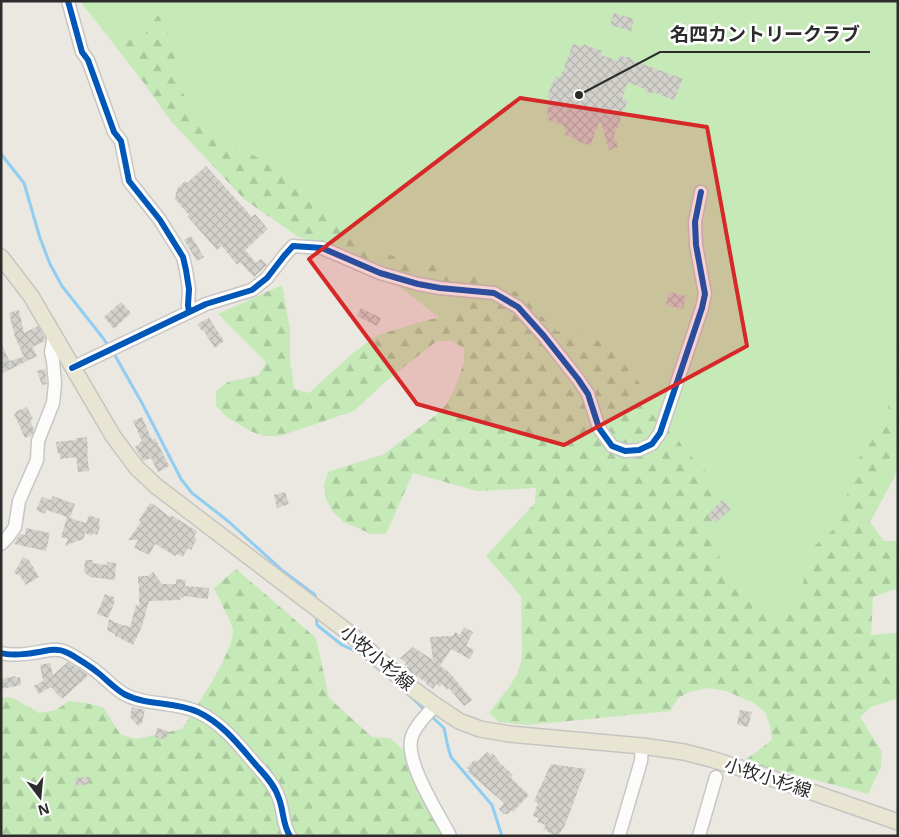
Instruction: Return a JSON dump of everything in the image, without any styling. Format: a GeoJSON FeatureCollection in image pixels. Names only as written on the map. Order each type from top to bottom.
{"type":"FeatureCollection","features":[{"type":"Feature","properties":{"kind":"main road","name":"小牧小杉線"},"geometry":{"type":"LineString","coordinates":[[1,257],[31,296],[113,436],[136,467],[156,486],[349,633],[434,707],[459,721],[480,729],[509,734],[642,746],[684,752],[763,775],[898,822]]}},
{"type":"Feature","properties":{"kind":"street"},"geometry":{"type":"LineString","coordinates":[[68,1],[82,52],[88,60],[114,132],[121,141],[129,181],[160,220],[183,258],[189,289],[189,312]]}},
{"type":"Feature","properties":{"kind":"street"},"geometry":{"type":"LineString","coordinates":[[72,368],[206,304],[252,290],[267,278],[294,246],[322,248],[380,273],[440,288],[494,293],[518,307],[578,379],[588,394],[599,428],[612,446],[626,451],[639,450],[652,444],[660,433],[702,308],[705,294],[696,245],[695,222],[701,192]]}},
{"type":"Feature","properties":{"kind":"street"},"geometry":{"type":"LineString","coordinates":[[1,544],[15,527],[19,501],[37,460],[38,441],[53,403],[55,384],[51,352],[54,335]]}},
{"type":"Feature","properties":{"kind":"street"},"geometry":{"type":"LineString","coordinates":[[1,653],[30,654],[61,650],[88,665],[116,689],[131,698],[185,707],[210,719],[229,734],[267,778],[278,796],[285,827],[290,836]]}},
{"type":"Feature","properties":{"kind":"street"},"geometry":{"type":"LineString","coordinates":[[434,707],[416,728],[411,740],[411,753],[418,776],[450,836]]}},
{"type":"Feature","properties":{"kind":"street"},"geometry":{"type":"LineString","coordinates":[[619,836],[642,761],[642,746]]}},
{"type":"Feature","properties":{"kind":"street"},"geometry":{"type":"LineString","coordinates":[[699,836],[716,777]]}},
{"type":"Feature","properties":{"kind":"highlighted area"},"geometry":{"type":"Polygon","coordinates":[[[520,98],[707,127],[747,346],[564,445],[417,404],[309,259],[520,98]]]}},
{"type":"Feature","properties":{"kind":"green space"},"geometry":{"type":"Polygon","coordinates":[[[80,1],[898,1],[898,461],[895,476],[805,642],[701,624],[509,372],[156,98],[80,1]]]}},
{"type":"Feature","properties":{"kind":"green space"},"geometry":{"type":"Polygon","coordinates":[[[158,15],[170,36],[182,92],[191,106],[218,135],[281,171],[351,228],[376,252],[438,266],[497,284],[519,293],[556,331],[580,333],[608,345],[638,381],[685,450],[712,478],[721,575],[776,616],[784,614],[795,602],[802,588],[810,550],[834,529],[842,516],[855,464],[887,420],[898,317],[898,454],[892,454],[868,519],[884,541],[898,541],[898,588],[873,597],[871,635],[898,633],[898,698],[871,707],[860,717],[882,752],[881,767],[868,794],[744,761],[772,740],[770,726],[765,712],[754,703],[726,691],[708,688],[692,691],[678,698],[670,711],[528,725],[499,722],[489,713],[510,686],[518,672],[522,657],[522,641],[521,596],[486,556],[535,503],[536,488],[477,491],[413,473],[386,534],[371,534],[344,522],[333,512],[326,499],[324,485],[328,472],[384,454],[435,416],[446,405],[453,392],[464,363],[464,348],[452,341],[437,341],[386,381],[354,411],[280,436],[264,436],[250,431],[227,417],[216,406],[216,391],[228,382],[259,375],[266,362],[218,314],[282,285],[290,329],[290,360],[294,389],[309,393],[353,353],[378,335],[427,320],[457,314],[469,301],[297,236],[245,200],[170,120],[117,45],[145,34],[158,15]]]}},
{"type":"Feature","properties":{"kind":"green space"},"geometry":{"type":"Polygon","coordinates":[[[236,569],[316,638],[329,698],[372,737],[390,738],[403,750],[418,789],[444,836],[1,836],[1,697],[13,698],[39,713],[56,710],[69,701],[103,707],[120,734],[136,739],[182,729],[221,666],[232,640],[232,627],[214,588],[236,569]]]}},
{"type":"Feature","properties":{"kind":"building"},"geometry":{"type":"Polygon","coordinates":[[[614,13],[634,19],[631,31],[610,25],[614,13]]]}},
{"type":"Feature","properties":{"kind":"building"},"geometry":{"type":"Polygon","coordinates":[[[573,44],[582,47],[583,44],[602,51],[601,55],[618,61],[620,55],[629,57],[632,60],[683,79],[674,100],[653,92],[652,94],[644,91],[645,89],[628,82],[622,98],[628,100],[614,136],[618,147],[609,150],[600,120],[590,146],[565,135],[567,130],[563,128],[564,126],[549,120],[547,111],[550,98],[547,97],[555,77],[560,78],[573,44]]]}},
{"type":"Feature","properties":{"kind":"building"},"geometry":{"type":"Polygon","coordinates":[[[206,166],[252,217],[255,214],[268,229],[245,250],[256,263],[261,259],[267,265],[254,277],[240,262],[237,265],[222,246],[217,250],[187,216],[189,215],[175,199],[177,189],[185,181],[187,183],[206,166]]]}},
{"type":"Feature","properties":{"kind":"building"},"geometry":{"type":"Polygon","coordinates":[[[191,236],[204,257],[197,261],[184,240],[191,236]]]}},
{"type":"Feature","properties":{"kind":"building"},"geometry":{"type":"Polygon","coordinates":[[[669,292],[686,296],[683,309],[666,305],[669,292]]]}},
{"type":"Feature","properties":{"kind":"building"},"geometry":{"type":"Polygon","coordinates":[[[121,302],[131,313],[114,329],[104,317],[121,302]]]}},
{"type":"Feature","properties":{"kind":"building"},"geometry":{"type":"Polygon","coordinates":[[[361,308],[381,318],[377,326],[357,316],[361,308]]]}},
{"type":"Feature","properties":{"kind":"building"},"geometry":{"type":"Polygon","coordinates":[[[19,310],[24,333],[38,326],[45,341],[32,347],[37,356],[1,374],[1,342],[9,361],[24,357],[15,337],[9,313],[19,310]]]}},
{"type":"Feature","properties":{"kind":"building"},"geometry":{"type":"Polygon","coordinates":[[[209,318],[224,341],[215,348],[197,324],[209,318]]]}},
{"type":"Feature","properties":{"kind":"building"},"geometry":{"type":"Polygon","coordinates":[[[45,369],[47,384],[42,385],[37,371],[45,369]]]}},
{"type":"Feature","properties":{"kind":"building"},"geometry":{"type":"Polygon","coordinates":[[[27,407],[33,419],[30,420],[34,430],[32,435],[25,438],[14,414],[27,407]]]}},
{"type":"Feature","properties":{"kind":"building"},"geometry":{"type":"Polygon","coordinates":[[[142,417],[152,440],[155,438],[169,466],[158,472],[151,458],[143,461],[135,447],[142,441],[133,421],[142,417]]]}},
{"type":"Feature","properties":{"kind":"building"},"geometry":{"type":"Polygon","coordinates":[[[87,437],[89,471],[78,472],[76,457],[60,459],[56,442],[87,437]]]}},
{"type":"Feature","properties":{"kind":"building"},"geometry":{"type":"Polygon","coordinates":[[[285,492],[289,504],[277,508],[274,495],[285,492]]]}},
{"type":"Feature","properties":{"kind":"building"},"geometry":{"type":"Polygon","coordinates":[[[53,496],[75,504],[70,518],[86,523],[89,515],[100,519],[97,535],[93,533],[92,536],[85,533],[83,539],[65,546],[68,539],[61,537],[67,517],[47,510],[45,514],[36,510],[42,497],[51,500],[53,496]]]}},
{"type":"Feature","properties":{"kind":"building"},"geometry":{"type":"Polygon","coordinates":[[[722,500],[731,509],[715,523],[708,515],[722,500]]]}},
{"type":"Feature","properties":{"kind":"building"},"geometry":{"type":"Polygon","coordinates":[[[150,503],[170,517],[171,515],[197,531],[194,537],[197,539],[191,550],[188,548],[183,557],[177,554],[175,556],[155,544],[149,555],[134,548],[138,540],[128,540],[141,522],[139,520],[150,503]]]}},
{"type":"Feature","properties":{"kind":"building"},"geometry":{"type":"Polygon","coordinates":[[[26,528],[50,533],[46,551],[14,544],[20,534],[25,535],[26,528]]]}},
{"type":"Feature","properties":{"kind":"building"},"geometry":{"type":"Polygon","coordinates":[[[23,557],[29,560],[39,577],[26,585],[20,576],[14,573],[23,557]]]}},
{"type":"Feature","properties":{"kind":"building"},"geometry":{"type":"Polygon","coordinates":[[[85,560],[93,560],[92,563],[107,565],[107,562],[116,563],[115,580],[90,577],[84,572],[85,560]]]}},
{"type":"Feature","properties":{"kind":"building"},"geometry":{"type":"Polygon","coordinates":[[[153,572],[162,584],[176,584],[176,579],[186,580],[185,586],[209,588],[208,599],[184,596],[180,600],[149,601],[142,626],[133,645],[107,630],[109,619],[130,627],[136,605],[139,606],[138,576],[148,576],[153,572]]]}},
{"type":"Feature","properties":{"kind":"building"},"geometry":{"type":"Polygon","coordinates":[[[105,594],[114,597],[115,601],[108,618],[97,614],[105,594]]]}},
{"type":"Feature","properties":{"kind":"building"},"geometry":{"type":"Polygon","coordinates":[[[464,627],[473,632],[466,646],[474,650],[470,659],[451,649],[440,666],[448,671],[472,700],[464,706],[449,688],[447,690],[442,684],[440,687],[436,684],[433,689],[406,669],[408,666],[400,658],[413,647],[433,660],[430,637],[453,636],[455,632],[460,635],[464,627]]]}},
{"type":"Feature","properties":{"kind":"building"},"geometry":{"type":"Polygon","coordinates":[[[68,662],[88,675],[87,677],[62,699],[51,687],[39,694],[34,686],[43,681],[40,665],[50,663],[53,675],[68,662]]]}},
{"type":"Feature","properties":{"kind":"building"},"geometry":{"type":"Polygon","coordinates":[[[16,676],[16,678],[20,677],[21,685],[1,689],[1,679],[16,676]]]}},
{"type":"Feature","properties":{"kind":"building"},"geometry":{"type":"Polygon","coordinates":[[[132,707],[145,710],[142,723],[138,726],[130,717],[132,707]]]}},
{"type":"Feature","properties":{"kind":"building"},"geometry":{"type":"Polygon","coordinates":[[[740,710],[752,712],[748,727],[737,724],[740,710]]]}},
{"type":"Feature","properties":{"kind":"building"},"geometry":{"type":"Polygon","coordinates":[[[157,728],[168,731],[166,740],[155,737],[157,728]]]}},
{"type":"Feature","properties":{"kind":"building"},"geometry":{"type":"Polygon","coordinates":[[[487,752],[491,755],[492,753],[498,759],[513,775],[511,778],[529,795],[513,812],[511,810],[508,814],[504,814],[499,809],[504,803],[468,772],[470,770],[467,768],[474,760],[477,762],[487,752]]]}},
{"type":"Feature","properties":{"kind":"building"},"geometry":{"type":"Polygon","coordinates":[[[551,764],[586,769],[565,825],[558,836],[554,836],[543,828],[546,825],[537,822],[539,818],[533,816],[538,803],[534,801],[551,764]]]}},
{"type":"Feature","properties":{"kind":"building"},"geometry":{"type":"Polygon","coordinates":[[[88,777],[89,784],[76,786],[75,778],[88,777]]]}},
{"type":"Feature","properties":{"kind":"waterway"},"geometry":{"type":"LineString","coordinates":[[1,154],[24,183],[40,238],[50,264],[62,286],[109,347]]}},
{"type":"Feature","properties":{"kind":"waterway"},"geometry":{"type":"LineString","coordinates":[[113,352],[181,479],[192,493],[228,521],[283,571],[315,595],[316,602]]}},
{"type":"Feature","properties":{"kind":"waterway"},"geometry":{"type":"LineString","coordinates":[[316,613],[317,625],[342,645],[360,653],[381,671]]}},
{"type":"Feature","properties":{"kind":"waterway"},"geometry":{"type":"LineString","coordinates":[[410,696],[426,711]]}},
{"type":"Feature","properties":{"kind":"waterway"},"geometry":{"type":"LineString","coordinates":[[430,715],[444,728],[451,757],[492,805],[502,836]]}},
{"type":"Feature","properties":{"kind":"cycle path"},"geometry":{"type":"LineString","coordinates":[[68,1],[82,52],[88,60],[114,132],[121,141],[129,181],[160,220],[183,257],[189,289],[189,312]]}},
{"type":"Feature","properties":{"kind":"cycle path"},"geometry":{"type":"LineString","coordinates":[[72,368],[206,304],[252,290],[267,278],[293,246],[322,248],[380,273],[440,288],[494,293],[518,307],[578,379],[588,394],[599,428],[612,446],[625,451],[639,450],[652,444],[660,433],[702,308],[705,294],[696,245],[695,222],[701,192]]}},
{"type":"Feature","properties":{"kind":"cycle path"},"geometry":{"type":"LineString","coordinates":[[1,653],[20,654],[51,650],[62,651],[89,666],[124,694],[141,700],[189,709],[215,722],[230,735],[271,783],[280,801],[287,831],[290,836]]}},
{"type":"Feature","properties":{"kind":"place","name":"名四カントリークラブ"},"geometry":{"type":"Point","coordinates":[579,95]}}]}
